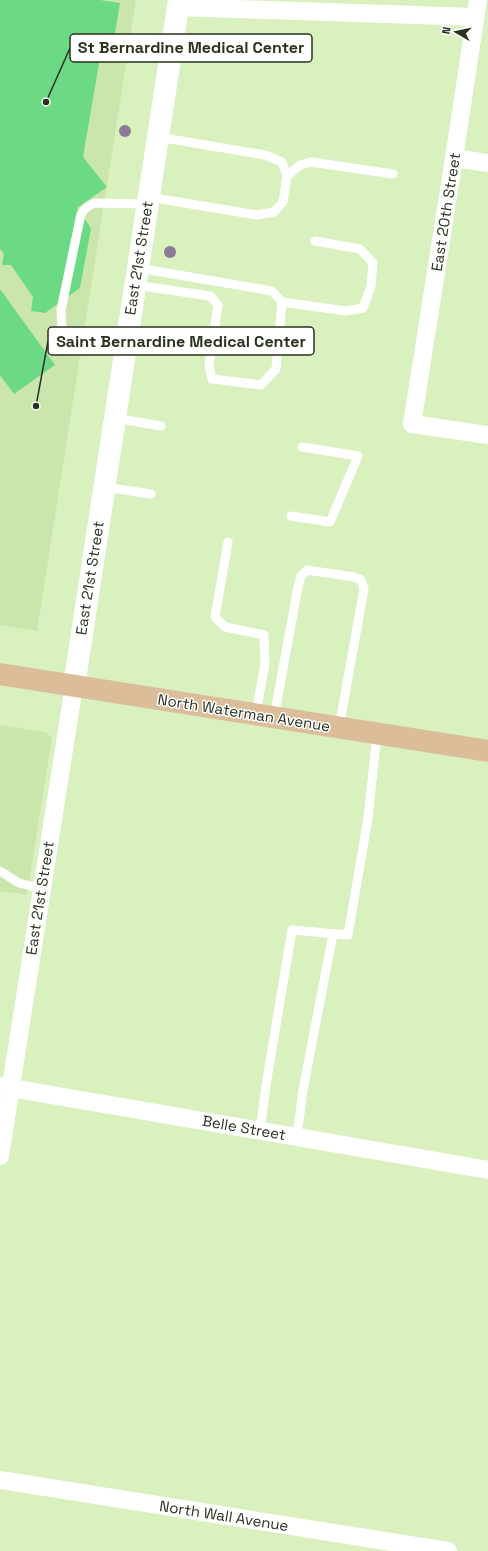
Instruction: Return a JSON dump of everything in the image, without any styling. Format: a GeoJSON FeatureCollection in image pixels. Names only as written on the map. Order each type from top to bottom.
{"type":"FeatureCollection","features":[{"type":"Feature","properties":{"kind":"main road","name":"North Waterman Avenue"},"geometry":{"type":"LineString","coordinates":[[0,674],[488,751]]}},
{"type":"Feature","properties":{"kind":"street"},"geometry":{"type":"LineString","coordinates":[[178,3],[476,8]]}},
{"type":"Feature","properties":{"kind":"street","name":"East 21st Street"},"geometry":{"type":"LineString","coordinates":[[0,1156],[5,1087],[42,889],[178,3]]}},
{"type":"Feature","properties":{"kind":"street","name":"East 20th Street"},"geometry":{"type":"LineString","coordinates":[[476,8],[412,424],[488,435]]}},
{"type":"Feature","properties":{"kind":"street"},"geometry":{"type":"LineString","coordinates":[[454,158],[488,163]]}},
{"type":"Feature","properties":{"kind":"street","name":"Belle Street"},"geometry":{"type":"LineString","coordinates":[[5,1087],[488,1170]]}},
{"type":"Feature","properties":{"kind":"street","name":"North Wall Avenue"},"geometry":{"type":"LineString","coordinates":[[0,1480],[448,1551]]}},
{"type":"Feature","properties":{"kind":"lane"},"geometry":{"type":"LineString","coordinates":[[125,351],[69,334],[62,328],[61,310],[81,214],[89,205],[95,203],[148,200],[257,215],[274,212],[283,202],[287,176],[282,162],[265,155],[158,137]]}},
{"type":"Feature","properties":{"kind":"lane"},"geometry":{"type":"LineString","coordinates":[[287,176],[300,165],[311,162],[393,174]]}},
{"type":"Feature","properties":{"kind":"lane"},"geometry":{"type":"LineString","coordinates":[[136,277],[200,279],[272,290],[282,302],[346,311],[363,308],[371,286],[373,263],[360,249],[315,241]]}},
{"type":"Feature","properties":{"kind":"lane"},"geometry":{"type":"LineString","coordinates":[[136,277],[210,296],[218,305],[209,366],[212,379],[261,386],[276,369],[282,302]]}},
{"type":"Feature","properties":{"kind":"lane"},"geometry":{"type":"LineString","coordinates":[[115,418],[162,426]]}},
{"type":"Feature","properties":{"kind":"lane"},"geometry":{"type":"LineString","coordinates":[[292,516],[330,522],[358,456],[302,447]]}},
{"type":"Feature","properties":{"kind":"lane"},"geometry":{"type":"LineString","coordinates":[[104,487],[151,494]]}},
{"type":"Feature","properties":{"kind":"lane"},"geometry":{"type":"LineString","coordinates":[[228,542],[215,617],[225,627],[264,635],[265,716]]}},
{"type":"Feature","properties":{"kind":"lane"},"geometry":{"type":"LineString","coordinates":[[265,716],[301,576],[307,570],[354,577],[361,580],[364,589],[339,728]]}},
{"type":"Feature","properties":{"kind":"lane"},"geometry":{"type":"LineString","coordinates":[[260,1131],[266,1085],[292,930],[348,935],[368,818],[377,734]]}},
{"type":"Feature","properties":{"kind":"lane"},"geometry":{"type":"LineString","coordinates":[[0,871],[19,883],[42,889]]}},
{"type":"Feature","properties":{"kind":"lane"},"geometry":{"type":"LineString","coordinates":[[297,1137],[303,1090],[333,934]]}},
{"type":"Feature","properties":{"kind":"shaded area"},"geometry":{"type":"Polygon","coordinates":[[[0,0],[136,0],[37,631],[0,625],[0,0]]]}},
{"type":"Feature","properties":{"kind":"shaded area"},"geometry":{"type":"Polygon","coordinates":[[[0,725],[46,732],[52,738],[27,895],[0,891],[0,725]]]}},
{"type":"Feature","properties":{"kind":"building"},"geometry":{"type":"Polygon","coordinates":[[[0,0],[100,0],[120,3],[113,45],[102,46],[83,157],[107,187],[77,208],[91,228],[80,288],[45,313],[31,311],[33,297],[11,265],[2,265],[4,254],[0,249],[0,0]]]}},
{"type":"Feature","properties":{"kind":"building"},"geometry":{"type":"Polygon","coordinates":[[[0,289],[55,365],[14,394],[0,375],[0,289]]]}},
{"type":"Feature","properties":{"kind":"place","name":"St Bernardine Medical Center"},"geometry":{"type":"Point","coordinates":[46,102]}},
{"type":"Feature","properties":{"kind":"place","name":"Saint Bernardine Medical Center"},"geometry":{"type":"Point","coordinates":[36,406]}}]}
